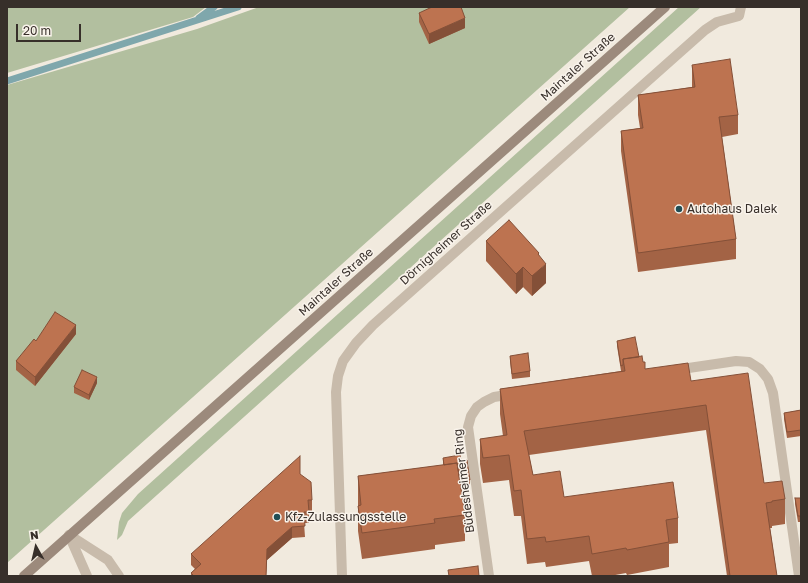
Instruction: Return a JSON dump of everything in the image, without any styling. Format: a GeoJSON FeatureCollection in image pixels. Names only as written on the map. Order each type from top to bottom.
{"type":"FeatureCollection","features":[{"type":"Feature","properties":{"kind":"main road","name":"Maintaler Straße"},"geometry":{"type":"LineString","coordinates":[[24,576],[665,7]]}},
{"type":"Feature","properties":{"kind":"street","name":"Dörnigheimer Straße"},"geometry":{"type":"LineString","coordinates":[[342,576],[336,392],[338,376],[344,361],[356,343],[373,325],[705,30],[717,22],[740,11]]}},
{"type":"Feature","properties":{"kind":"street"},"geometry":{"type":"LineString","coordinates":[[663,372],[736,361],[749,362],[760,369],[768,379],[773,393],[799,576]]}},
{"type":"Feature","properties":{"kind":"street","name":"Büdesheimer Ring"},"geometry":{"type":"LineString","coordinates":[[489,576],[468,427],[471,416],[484,402],[494,397],[520,393]]}},
{"type":"Feature","properties":{"kind":"street"},"geometry":{"type":"LineString","coordinates":[[69,535],[87,576]]}},
{"type":"Feature","properties":{"kind":"street"},"geometry":{"type":"LineString","coordinates":[[69,535],[108,560],[120,576]]}},
{"type":"Feature","properties":{"kind":"green space"},"geometry":{"type":"Polygon","coordinates":[[[7,7],[206,7],[193,17],[7,73],[7,7]]]}},
{"type":"Feature","properties":{"kind":"green space"},"geometry":{"type":"Polygon","coordinates":[[[259,7],[630,7],[7,563],[7,85],[197,29],[259,7]]]}},
{"type":"Feature","properties":{"kind":"green space"},"geometry":{"type":"Polygon","coordinates":[[[679,7],[701,7],[128,521],[122,535],[117,540],[119,522],[122,513],[138,494],[679,7]]]}},
{"type":"Feature","properties":{"kind":"building"},"geometry":{"type":"Polygon","coordinates":[[[432,7],[461,7],[465,18],[429,34],[419,13],[432,7]]]}},
{"type":"Feature","properties":{"kind":"building"},"geometry":{"type":"Polygon","coordinates":[[[730,59],[738,115],[719,117],[736,239],[638,253],[621,131],[643,128],[638,95],[695,87],[692,65],[730,59]]]}},
{"type":"Feature","properties":{"kind":"building"},"geometry":{"type":"Polygon","coordinates":[[[509,220],[539,253],[538,254],[546,264],[532,276],[523,267],[516,274],[486,241],[509,220]]]}},
{"type":"Feature","properties":{"kind":"building"},"geometry":{"type":"Polygon","coordinates":[[[55,312],[76,325],[35,377],[16,361],[34,339],[36,341],[55,312]]]}},
{"type":"Feature","properties":{"kind":"building"},"geometry":{"type":"Polygon","coordinates":[[[635,337],[639,357],[623,359],[623,365],[621,366],[617,341],[635,337]]]}},
{"type":"Feature","properties":{"kind":"building"},"geometry":{"type":"Polygon","coordinates":[[[528,353],[530,371],[512,374],[510,356],[528,353]]]}},
{"type":"Feature","properties":{"kind":"building"},"geometry":{"type":"Polygon","coordinates":[[[642,356],[643,362],[645,362],[645,369],[688,363],[691,381],[748,373],[764,483],[782,481],[785,499],[766,503],[777,576],[730,576],[706,405],[524,431],[533,475],[560,471],[564,497],[673,482],[678,518],[666,520],[669,542],[627,550],[626,548],[592,554],[589,536],[546,542],[545,537],[527,539],[521,490],[514,491],[509,455],[483,458],[480,439],[507,435],[500,389],[625,371],[623,359],[642,356]]]}},
{"type":"Feature","properties":{"kind":"building"},"geometry":{"type":"Polygon","coordinates":[[[82,370],[97,377],[89,395],[74,387],[82,370]]]}},
{"type":"Feature","properties":{"kind":"building"},"geometry":{"type":"Polygon","coordinates":[[[801,410],[801,430],[787,432],[784,413],[801,410]]]}},
{"type":"Feature","properties":{"kind":"building"},"geometry":{"type":"Polygon","coordinates":[[[460,455],[461,461],[467,460],[470,480],[460,481],[457,463],[444,465],[443,458],[460,455]]]}},
{"type":"Feature","properties":{"kind":"building","name":"Kfz-Zulassungsstelle"},"geometry":{"type":"Polygon","coordinates":[[[300,456],[300,474],[311,482],[312,500],[308,500],[309,512],[304,512],[305,526],[292,527],[267,549],[266,576],[194,576],[191,573],[201,564],[191,554],[300,456]]]}},
{"type":"Feature","properties":{"kind":"building"},"geometry":{"type":"Polygon","coordinates":[[[457,463],[465,515],[434,519],[435,523],[362,533],[358,506],[361,505],[358,476],[457,463]]]}},
{"type":"Feature","properties":{"kind":"building"},"geometry":{"type":"Polygon","coordinates":[[[795,498],[801,498],[801,516],[798,516],[795,498]]]}},
{"type":"Feature","properties":{"kind":"building"},"geometry":{"type":"Polygon","coordinates":[[[478,566],[479,576],[449,576],[448,570],[478,566]]]}},
{"type":"Feature","properties":{"kind":"waterway"},"geometry":{"type":"LineString","coordinates":[[199,18],[214,7]]}},
{"type":"Feature","properties":{"kind":"waterway"},"geometry":{"type":"LineString","coordinates":[[7,81],[238,7]]}},
{"type":"Feature","properties":{"kind":"place","name":"Autohaus Dalek"},"geometry":{"type":"Point","coordinates":[679,209]}},
{"type":"Feature","properties":{"kind":"place","name":"Kfz-Zulassungsstelle"},"geometry":{"type":"Point","coordinates":[277,517]}}]}
